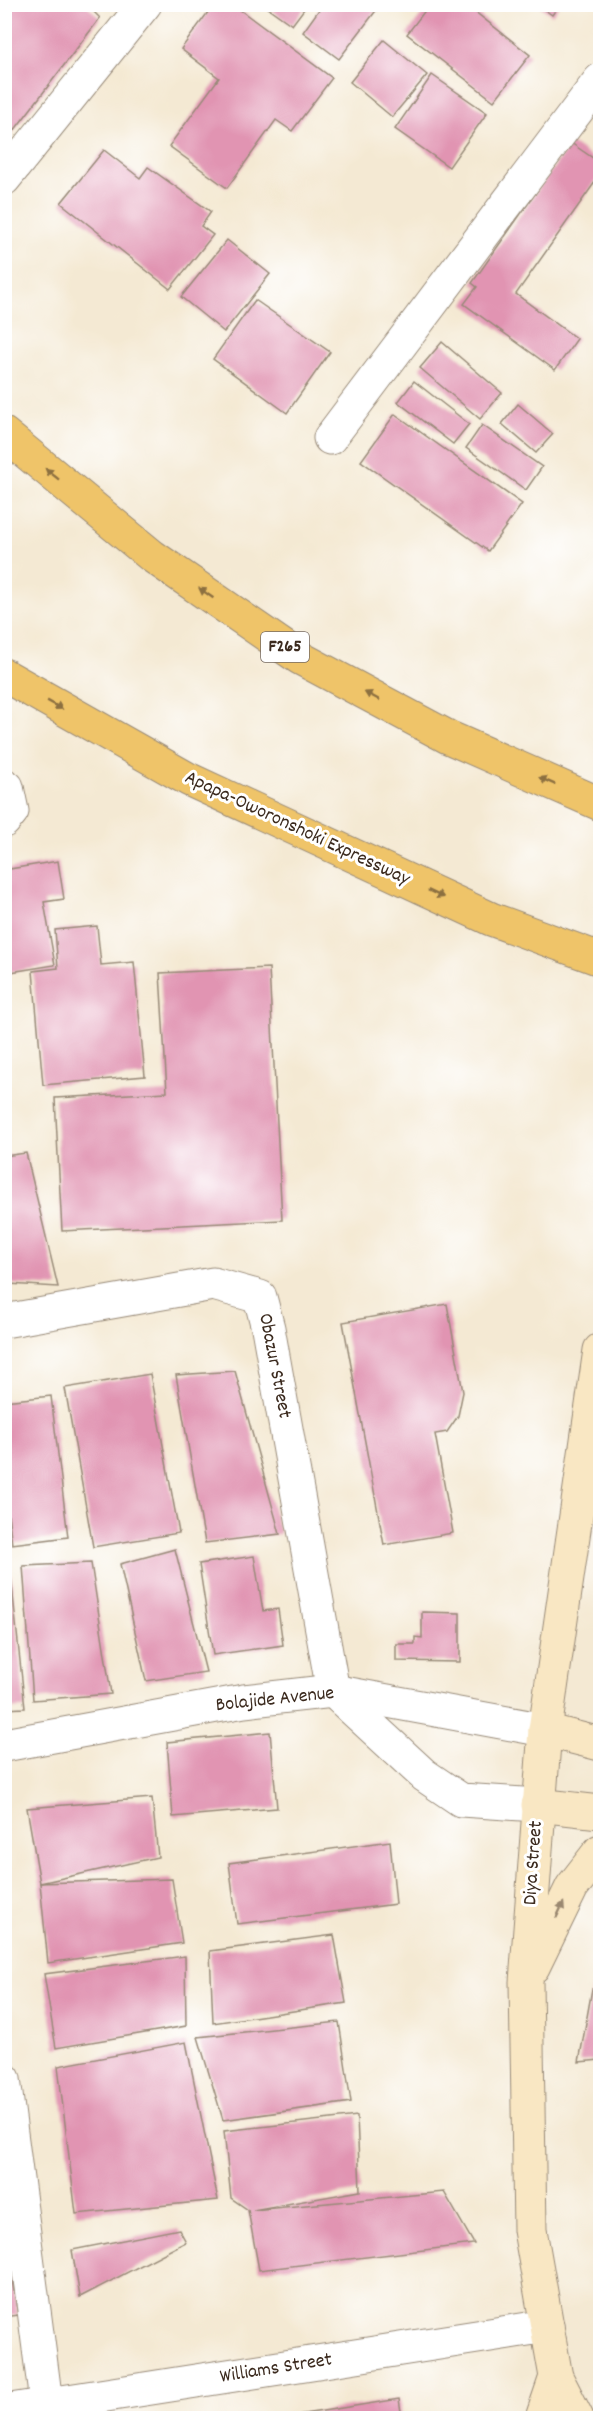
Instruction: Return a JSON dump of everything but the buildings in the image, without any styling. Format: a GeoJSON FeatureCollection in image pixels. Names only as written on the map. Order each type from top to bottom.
{"type":"FeatureCollection","features":[{"type":"Feature","properties":{"kind":"highway","name":"F265"},"geometry":{"type":"LineString","coordinates":[[4,434],[152,556],[300,658],[448,737],[600,804]]}},
{"type":"Feature","properties":{"kind":"highway","name":"Apapa-Oworonshoki Expressway"},"geometry":{"type":"LineString","coordinates":[[4,675],[188,778],[491,919],[600,959]]}},
{"type":"Feature","properties":{"kind":"main road","name":"Diya Street"},"geometry":{"type":"LineString","coordinates":[[577,2418],[556,2377],[530,2230],[526,1982],[545,1730],[600,1350]]}},
{"type":"Feature","properties":{"kind":"main road"},"geometry":{"type":"LineString","coordinates":[[545,1730],[600,1744]]}},
{"type":"Feature","properties":{"kind":"main road"},"geometry":{"type":"LineString","coordinates":[[538,1805],[600,1812]]}},
{"type":"Feature","properties":{"kind":"main road"},"geometry":{"type":"LineString","coordinates":[[526,1982],[572,1887],[600,1851]]}},
{"type":"Feature","properties":{"kind":"main road","name":"Diya Street"},"geometry":{"type":"LineString","coordinates":[[542,2418],[556,2377]]}},
{"type":"Feature","properties":{"kind":"street"},"geometry":{"type":"LineString","coordinates":[[4,179],[145,4]]}},
{"type":"Feature","properties":{"kind":"street"},"geometry":{"type":"LineString","coordinates":[[330,438],[600,80]]}},
{"type":"Feature","properties":{"kind":"street"},"geometry":{"type":"LineString","coordinates":[[4,785],[8,787],[12,811],[4,821]]}},
{"type":"Feature","properties":{"kind":"street","name":"Obazur Street"},"geometry":{"type":"LineString","coordinates":[[4,1321],[213,1284],[260,1297],[268,1328],[333,1691]]}},
{"type":"Feature","properties":{"kind":"street"},"geometry":{"type":"LineString","coordinates":[[333,1691],[424,1775],[461,1800],[538,1805]]}},
{"type":"Feature","properties":{"kind":"street","name":"Bolajide Avenue"},"geometry":{"type":"LineString","coordinates":[[4,1745],[244,1701],[333,1691],[545,1730]]}},
{"type":"Feature","properties":{"kind":"street"},"geometry":{"type":"LineString","coordinates":[[4,2079],[48,2412]]}},
{"type":"Feature","properties":{"kind":"street","name":"Williams Street"},"geometry":{"type":"LineString","coordinates":[[4,2411],[48,2412],[547,2326]]}}]}
